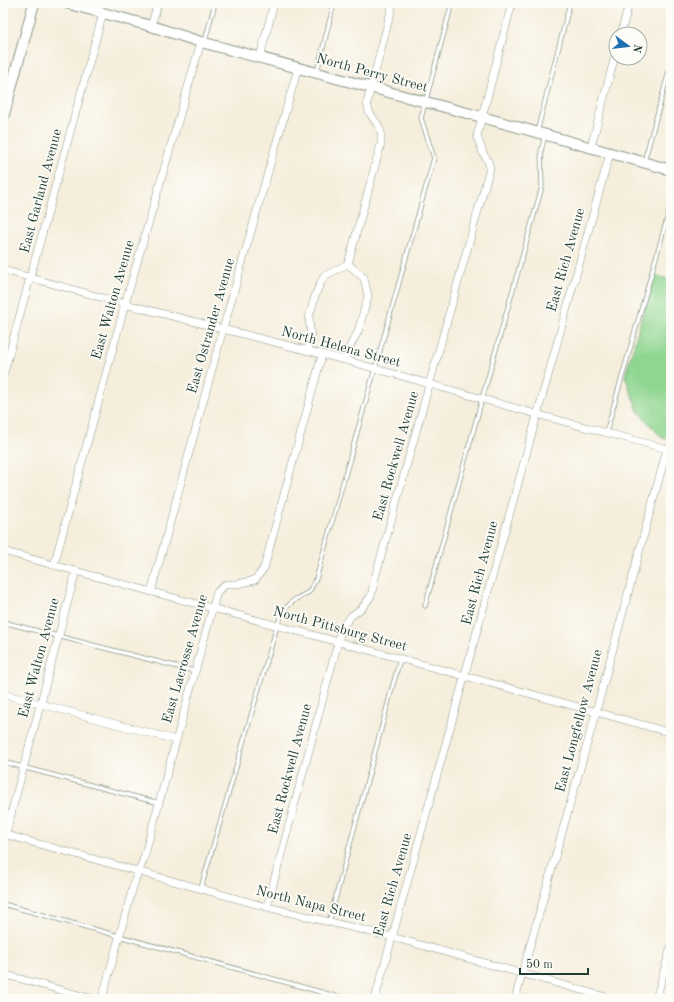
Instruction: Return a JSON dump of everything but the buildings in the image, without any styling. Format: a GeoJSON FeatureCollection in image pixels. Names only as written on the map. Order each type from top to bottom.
{"type":"FeatureCollection","features":[{"type":"Feature","properties":{"kind":"street"},"geometry":{"type":"LineString","coordinates":[[3,118],[34,3]]}},
{"type":"Feature","properties":{"kind":"street","name":"North Perry Street"},"geometry":{"type":"LineString","coordinates":[[66,3],[98,10],[260,58],[541,133],[671,170]]}},
{"type":"Feature","properties":{"kind":"street"},"geometry":{"type":"LineString","coordinates":[[151,26],[158,3]]}},
{"type":"Feature","properties":{"kind":"street"},"geometry":{"type":"LineString","coordinates":[[260,58],[274,3]]}},
{"type":"Feature","properties":{"kind":"street"},"geometry":{"type":"LineString","coordinates":[[308,351],[311,338],[308,317],[316,293],[324,276],[348,264],[381,144],[381,132],[378,124],[369,112],[367,103],[393,3]]}},
{"type":"Feature","properties":{"kind":"street","name":"East Rockwell Avenue"},"geometry":{"type":"LineString","coordinates":[[267,907],[342,627],[351,616],[362,608],[371,596],[490,168],[477,136],[512,3]]}},
{"type":"Feature","properties":{"kind":"street"},"geometry":{"type":"LineString","coordinates":[[623,26],[629,3]]}},
{"type":"Feature","properties":{"kind":"street","name":"East Garland Avenue"},"geometry":{"type":"LineString","coordinates":[[3,376],[30,278],[98,10]]}},
{"type":"Feature","properties":{"kind":"street","name":"East Walton Avenue"},"geometry":{"type":"LineString","coordinates":[[54,566],[125,304],[203,42]]}},
{"type":"Feature","properties":{"kind":"street"},"geometry":{"type":"LineString","coordinates":[[591,147],[612,66]]}},
{"type":"Feature","properties":{"kind":"street","name":"East Ostrander Avenue"},"geometry":{"type":"LineString","coordinates":[[151,592],[223,330],[298,68]]}},
{"type":"Feature","properties":{"kind":"street","name":"East Rich Avenue"},"geometry":{"type":"LineString","coordinates":[[375,999],[536,414],[610,153]]}},
{"type":"Feature","properties":{"kind":"street"},"geometry":{"type":"LineString","coordinates":[[345,360],[349,348],[358,332],[368,296],[364,278],[348,264]]}},
{"type":"Feature","properties":{"kind":"street","name":"North Helena Street"},"geometry":{"type":"LineString","coordinates":[[3,270],[223,330],[345,360],[669,450]]}},
{"type":"Feature","properties":{"kind":"street","name":"East Lacrosse Avenue"},"geometry":{"type":"LineString","coordinates":[[102,999],[217,592],[226,584],[238,584],[255,580],[264,568],[322,355]]}},
{"type":"Feature","properties":{"kind":"street","name":"East Longfellow Avenue"},"geometry":{"type":"LineString","coordinates":[[515,999],[669,450]]}},
{"type":"Feature","properties":{"kind":"street","name":"North Pittsburg Street"},"geometry":{"type":"LineString","coordinates":[[3,551],[671,733]]}},
{"type":"Feature","properties":{"kind":"street","name":"East Walton Avenue"},"geometry":{"type":"LineString","coordinates":[[3,844],[4,834],[76,571]]}},
{"type":"Feature","properties":{"kind":"street"},"geometry":{"type":"LineString","coordinates":[[3,694],[176,740]]}},
{"type":"Feature","properties":{"kind":"street","name":"North Napa Street"},"geometry":{"type":"LineString","coordinates":[[4,834],[267,907],[392,938],[613,999]]}},
{"type":"Feature","properties":{"kind":"street"},"geometry":{"type":"LineString","coordinates":[[656,999],[671,948]]}},
{"type":"Feature","properties":{"kind":"street"},"geometry":{"type":"LineString","coordinates":[[3,974],[93,999]]}},
{"type":"Feature","properties":{"kind":"lane"},"geometry":{"type":"LineString","coordinates":[[203,42],[215,3]]}},
{"type":"Feature","properties":{"kind":"lane"},"geometry":{"type":"LineString","coordinates":[[317,72],[334,3]]}},
{"type":"Feature","properties":{"kind":"lane"},"geometry":{"type":"LineString","coordinates":[[201,888],[277,626],[283,611],[294,600],[309,592],[316,579],[434,158],[421,118],[452,3]]}},
{"type":"Feature","properties":{"kind":"lane"},"geometry":{"type":"LineString","coordinates":[[425,606],[542,188],[541,133],[570,3]]}},
{"type":"Feature","properties":{"kind":"lane"},"geometry":{"type":"LineString","coordinates":[[644,163],[671,64]]}},
{"type":"Feature","properties":{"kind":"lane"},"geometry":{"type":"LineString","coordinates":[[606,433],[671,205]]}},
{"type":"Feature","properties":{"kind":"lane"},"geometry":{"type":"LineString","coordinates":[[3,622],[194,671]]}},
{"type":"Feature","properties":{"kind":"lane"},"geometry":{"type":"LineString","coordinates":[[329,922],[400,658]]}},
{"type":"Feature","properties":{"kind":"lane"},"geometry":{"type":"LineString","coordinates":[[3,762],[158,803]]}},
{"type":"Feature","properties":{"kind":"lane"},"geometry":{"type":"LineString","coordinates":[[3,904],[346,999]]}},
{"type":"Feature","properties":{"kind":"green space"},"geometry":{"type":"Polygon","coordinates":[[[654,275],[671,280],[671,440],[662,438],[638,411],[625,376],[654,275]]]}}]}
